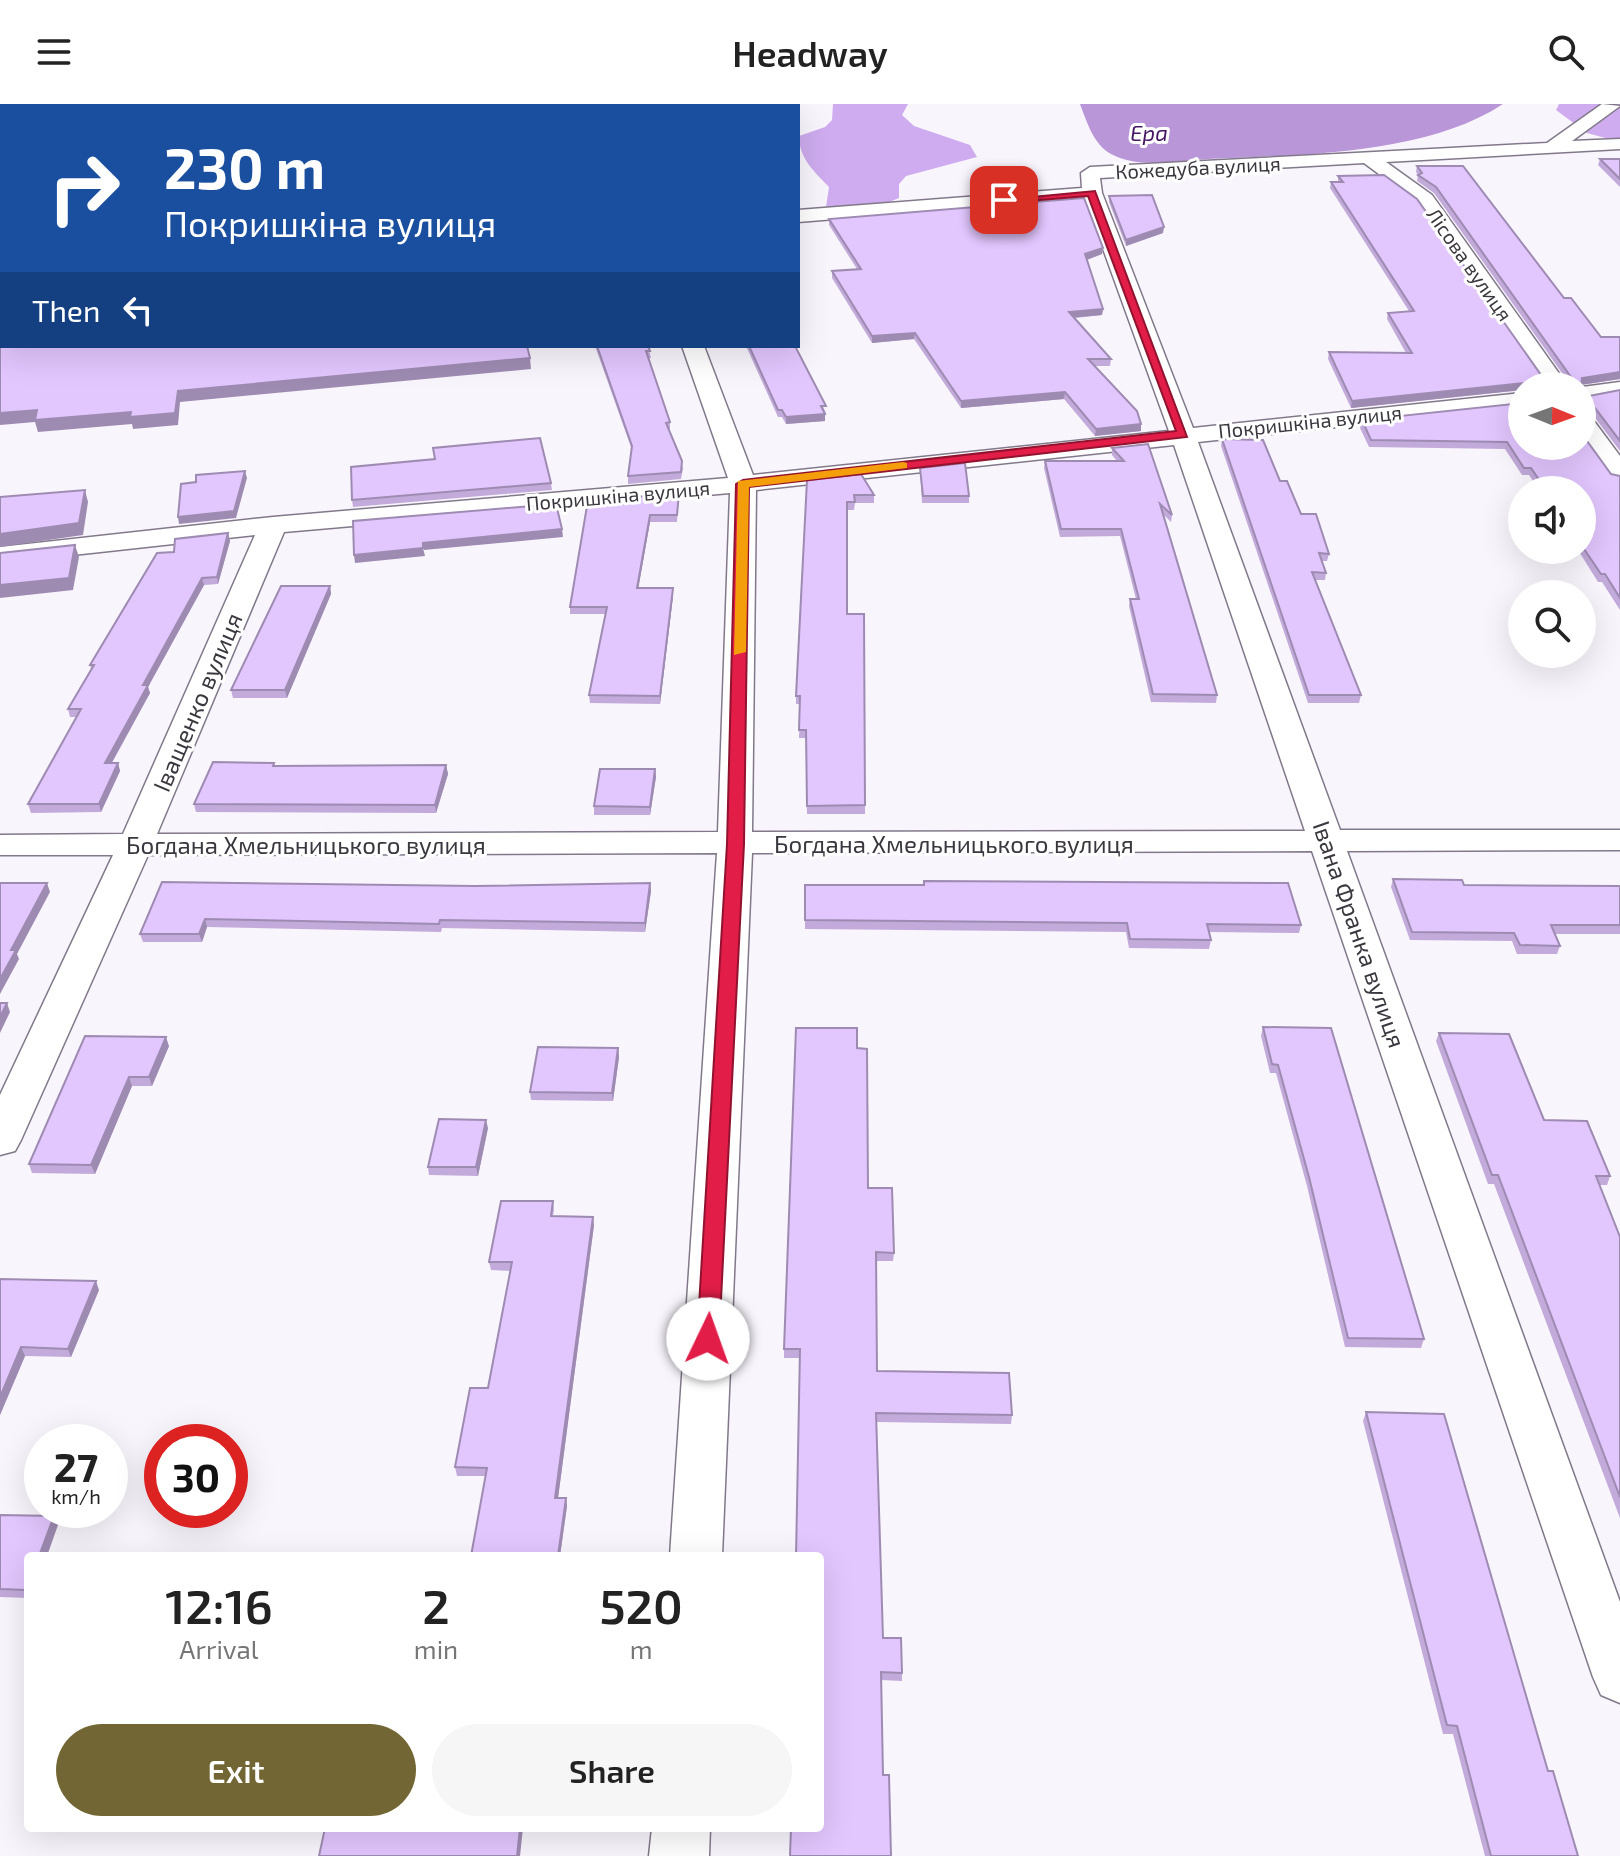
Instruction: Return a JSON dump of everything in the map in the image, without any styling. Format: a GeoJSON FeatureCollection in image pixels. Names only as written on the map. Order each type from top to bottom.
{"type":"FeatureCollection","features":[{"type":"Feature","properties":{"kind":"street"},"geometry":{"type":"LineString","coordinates":[[1551,148],[1608,107],[1620,120]]}},
{"type":"Feature","properties":{"kind":"street","name":"Кожедуба вулиця"},"geometry":{"type":"LineString","coordinates":[[800,216],[1092,193],[1090,173],[1620,144]]}},
{"type":"Feature","properties":{"kind":"street","name":"Лісова вулиця"},"geometry":{"type":"LineString","coordinates":[[1368,158],[1425,199],[1546,372]]}},
{"type":"Feature","properties":{"kind":"street","name":"Івана Франка вулиця"},"geometry":{"type":"LineString","coordinates":[[1092,193],[1183,434],[1620,1677]]}},
{"type":"Feature","properties":{"kind":"street"},"geometry":{"type":"LineString","coordinates":[[694,348],[743,484],[735,844],[696,1552]]}},
{"type":"Feature","properties":{"kind":"street"},"geometry":{"type":"LineString","coordinates":[[1596,392],[1620,389]]}},
{"type":"Feature","properties":{"kind":"street","name":"Покришкіна вулиця"},"geometry":{"type":"LineString","coordinates":[[0,555],[273,525],[743,484],[1183,434],[1508,401]]}},
{"type":"Feature","properties":{"kind":"street"},"geometry":{"type":"LineString","coordinates":[[1596,441],[1620,474]]}},
{"type":"Feature","properties":{"kind":"street","name":"Іващенко вулиця"},"geometry":{"type":"LineString","coordinates":[[0,1140],[136,843],[273,525]]}},
{"type":"Feature","properties":{"kind":"street","name":"Богдана Хмельницького вулиця"},"geometry":{"type":"LineString","coordinates":[[0,845],[1620,840]]}},
{"type":"Feature","properties":{"kind":"street"},"geometry":{"type":"LineString","coordinates":[[679,1856],[681,1832]]}},
{"type":"Feature","properties":{"kind":"shaded area"},"geometry":{"type":"Polygon","coordinates":[[[833,104],[908,104],[902,115],[914,126],[970,145],[977,157],[906,176],[899,184],[899,198],[882,205],[852,212],[834,211],[826,207],[829,187],[813,170],[800,144],[800,136],[825,127],[832,120],[833,104]]]}},
{"type":"Feature","properties":{"kind":"shaded area"},"geometry":{"type":"Polygon","coordinates":[[[1559,104],[1620,104],[1620,142],[1587,133],[1556,110],[1559,104]]]}},
{"type":"Feature","properties":{"kind":"water","name":"Ера"},"geometry":{"type":"Polygon","coordinates":[[[1080,104],[1503,104],[1472,121],[1400,143],[1321,153],[1158,163],[1122,159],[1105,150],[1091,132],[1080,104]]]}},
{"type":"Feature","properties":{"kind":"building"},"geometry":{"type":"Polygon","coordinates":[[[1600,159],[1620,159],[1620,179],[1600,159]]]}},
{"type":"Feature","properties":{"kind":"building"},"geometry":{"type":"Polygon","coordinates":[[[1417,166],[1463,166],[1564,298],[1571,298],[1601,337],[1620,337],[1620,372],[1596,376],[1596,372],[1567,372],[1436,187],[1418,175],[1422,173],[1417,166]]]}},
{"type":"Feature","properties":{"kind":"building"},"geometry":{"type":"Polygon","coordinates":[[[1384,175],[1417,199],[1539,372],[1508,372],[1508,385],[1352,401],[1329,352],[1412,353],[1388,313],[1414,311],[1331,182],[1343,182],[1338,176],[1384,175]]]}},
{"type":"Feature","properties":{"kind":"building"},"geometry":{"type":"Polygon","coordinates":[[[1152,195],[1164,227],[1126,240],[1109,196],[1152,195]]]}},
{"type":"Feature","properties":{"kind":"building"},"geometry":{"type":"Polygon","coordinates":[[[1084,198],[1103,248],[1085,254],[1103,309],[1069,312],[1111,359],[1088,359],[1137,411],[1141,424],[1096,429],[1065,392],[961,401],[915,333],[872,336],[832,271],[861,269],[829,219],[1084,198]]]}},
{"type":"Feature","properties":{"kind":"building"},"geometry":{"type":"Polygon","coordinates":[[[0,348],[528,348],[530,358],[178,391],[175,413],[130,417],[131,412],[35,420],[37,410],[0,413],[0,348]]]}},
{"type":"Feature","properties":{"kind":"building"},"geometry":{"type":"Polygon","coordinates":[[[598,348],[649,348],[650,351],[646,351],[670,422],[666,423],[682,461],[681,472],[628,476],[632,446],[598,348]]]}},
{"type":"Feature","properties":{"kind":"building"},"geometry":{"type":"Polygon","coordinates":[[[750,348],[796,348],[826,406],[821,406],[825,414],[786,417],[782,410],[778,410],[750,348]]]}},
{"type":"Feature","properties":{"kind":"building"},"geometry":{"type":"Polygon","coordinates":[[[1620,390],[1620,441],[1596,409],[1596,395],[1620,390]]]}},
{"type":"Feature","properties":{"kind":"building"},"geometry":{"type":"Polygon","coordinates":[[[1508,404],[1508,444],[1371,440],[1362,420],[1508,404]]]}},
{"type":"Feature","properties":{"kind":"building"},"geometry":{"type":"Polygon","coordinates":[[[540,438],[551,483],[352,500],[351,467],[435,459],[433,448],[540,438]]]}},
{"type":"Feature","properties":{"kind":"building"},"geometry":{"type":"Polygon","coordinates":[[[1222,439],[1263,440],[1280,481],[1287,481],[1301,514],[1316,514],[1329,554],[1319,553],[1326,573],[1312,572],[1361,695],[1309,695],[1222,439]]]}},
{"type":"Feature","properties":{"kind":"building"},"geometry":{"type":"Polygon","coordinates":[[[1148,444],[1172,515],[1160,504],[1217,695],[1153,694],[1130,599],[1139,599],[1121,529],[1061,529],[1045,461],[1124,461],[1112,448],[1148,444]]]}},
{"type":"Feature","properties":{"kind":"building"},"geometry":{"type":"Polygon","coordinates":[[[1596,453],[1611,474],[1620,476],[1620,598],[1605,574],[1601,574],[1594,564],[1596,476],[1536,476],[1531,468],[1524,468],[1519,460],[1596,460],[1596,453]]]}},
{"type":"Feature","properties":{"kind":"building"},"geometry":{"type":"Polygon","coordinates":[[[965,463],[969,496],[923,496],[920,468],[965,463]]]}},
{"type":"Feature","properties":{"kind":"building"},"geometry":{"type":"Polygon","coordinates":[[[245,471],[234,511],[178,517],[181,484],[196,482],[196,475],[245,471]]]}},
{"type":"Feature","properties":{"kind":"building"},"geometry":{"type":"Polygon","coordinates":[[[861,474],[874,495],[854,495],[855,502],[847,502],[847,614],[864,614],[865,805],[807,806],[806,730],[799,730],[800,696],[796,696],[807,480],[861,474]]]}},
{"type":"Feature","properties":{"kind":"building"},"geometry":{"type":"Polygon","coordinates":[[[85,490],[79,523],[0,534],[0,497],[85,490]]]}},
{"type":"Feature","properties":{"kind":"building"},"geometry":{"type":"Polygon","coordinates":[[[679,493],[677,515],[650,515],[637,588],[673,588],[660,696],[589,695],[607,607],[570,607],[587,506],[624,504],[624,498],[679,493]]]}},
{"type":"Feature","properties":{"kind":"building"},"geometry":{"type":"Polygon","coordinates":[[[556,504],[562,529],[423,543],[423,548],[354,555],[353,521],[556,504]]]}},
{"type":"Feature","properties":{"kind":"building"},"geometry":{"type":"Polygon","coordinates":[[[228,533],[217,577],[202,578],[143,685],[148,685],[105,763],[118,763],[99,804],[28,804],[81,709],[68,709],[94,665],[90,665],[157,553],[174,552],[175,539],[228,533]]]}},
{"type":"Feature","properties":{"kind":"building"},"geometry":{"type":"Polygon","coordinates":[[[75,545],[69,578],[0,585],[0,553],[75,545]]]}},
{"type":"Feature","properties":{"kind":"building"},"geometry":{"type":"Polygon","coordinates":[[[281,586],[330,586],[285,690],[231,690],[281,586]]]}},
{"type":"Feature","properties":{"kind":"building"},"geometry":{"type":"Polygon","coordinates":[[[213,762],[274,763],[273,766],[446,765],[435,805],[194,804],[213,762]]]}},
{"type":"Feature","properties":{"kind":"building"},"geometry":{"type":"Polygon","coordinates":[[[600,769],[655,769],[650,807],[594,806],[600,769]]]}},
{"type":"Feature","properties":{"kind":"building"},"geometry":{"type":"Polygon","coordinates":[[[1393,879],[1462,880],[1464,885],[1620,886],[1620,925],[1551,925],[1560,946],[1520,945],[1514,933],[1412,932],[1393,879]]]}},
{"type":"Feature","properties":{"kind":"building"},"geometry":{"type":"Polygon","coordinates":[[[924,881],[1288,883],[1301,925],[1207,924],[1211,940],[1130,939],[1127,923],[805,920],[805,885],[924,885],[924,881]]]}},
{"type":"Feature","properties":{"kind":"building"},"geometry":{"type":"Polygon","coordinates":[[[162,882],[475,886],[650,883],[645,923],[440,920],[439,924],[205,919],[199,934],[140,934],[162,882]]]}},
{"type":"Feature","properties":{"kind":"building"},"geometry":{"type":"Polygon","coordinates":[[[0,883],[47,883],[11,950],[16,950],[0,979],[0,883]]]}},
{"type":"Feature","properties":{"kind":"building"},"geometry":{"type":"Polygon","coordinates":[[[0,1003],[7,1003],[0,1017],[0,1003]]]}},
{"type":"Feature","properties":{"kind":"building"},"geometry":{"type":"Polygon","coordinates":[[[1263,1027],[1331,1028],[1424,1339],[1348,1338],[1309,1177],[1278,1065],[1272,1064],[1263,1027]]]}},
{"type":"Feature","properties":{"kind":"building"},"geometry":{"type":"Polygon","coordinates":[[[796,1028],[857,1028],[857,1048],[867,1049],[868,1188],[892,1188],[894,1253],[876,1252],[877,1371],[1009,1373],[1012,1415],[876,1413],[883,1638],[901,1638],[902,1673],[881,1672],[883,1775],[889,1775],[891,1856],[790,1856],[791,1832],[824,1832],[824,1552],[796,1552],[800,1349],[784,1349],[796,1028]]]}},
{"type":"Feature","properties":{"kind":"building"},"geometry":{"type":"Polygon","coordinates":[[[1439,1033],[1509,1034],[1544,1120],[1587,1121],[1610,1176],[1596,1176],[1620,1237],[1620,1497],[1498,1175],[1492,1175],[1439,1033]]]}},
{"type":"Feature","properties":{"kind":"building"},"geometry":{"type":"Polygon","coordinates":[[[85,1036],[166,1037],[149,1077],[129,1077],[91,1165],[29,1164],[85,1036]]]}},
{"type":"Feature","properties":{"kind":"building"},"geometry":{"type":"Polygon","coordinates":[[[538,1047],[618,1048],[612,1093],[530,1092],[538,1047]]]}},
{"type":"Feature","properties":{"kind":"building"},"geometry":{"type":"Polygon","coordinates":[[[439,1119],[486,1120],[476,1167],[428,1167],[439,1119]]]}},
{"type":"Feature","properties":{"kind":"building"},"geometry":{"type":"Polygon","coordinates":[[[501,1201],[553,1201],[551,1216],[593,1217],[555,1498],[566,1498],[559,1552],[472,1552],[487,1468],[455,1467],[470,1388],[488,1388],[512,1262],[489,1262],[501,1201]]]}},
{"type":"Feature","properties":{"kind":"building"},"geometry":{"type":"Polygon","coordinates":[[[0,1279],[96,1281],[68,1349],[21,1347],[0,1397],[0,1279]]]}},
{"type":"Feature","properties":{"kind":"building"},"geometry":{"type":"Polygon","coordinates":[[[1366,1412],[1444,1414],[1548,1771],[1553,1771],[1578,1856],[1491,1856],[1457,1726],[1447,1725],[1366,1412]]]}},
{"type":"Feature","properties":{"kind":"building"},"geometry":{"type":"Polygon","coordinates":[[[0,1515],[24,1515],[24,1528],[50,1528],[40,1552],[24,1552],[24,1590],[0,1589],[0,1515]]]}},
{"type":"Feature","properties":{"kind":"building"},"geometry":{"type":"Polygon","coordinates":[[[324,1832],[520,1832],[517,1856],[319,1856],[324,1832]]]}},
{"type":"Feature","properties":{"kind":"slow traffic"},"geometry":{"type":"LineString","coordinates":[[739,652],[743,484],[903,466]]}},
{"type":"Feature","properties":{"kind":"route"},"geometry":{"type":"LineString","coordinates":[[708,1339],[735,844],[743,484],[1183,434],[1092,193],[1004,200]]}}]}
